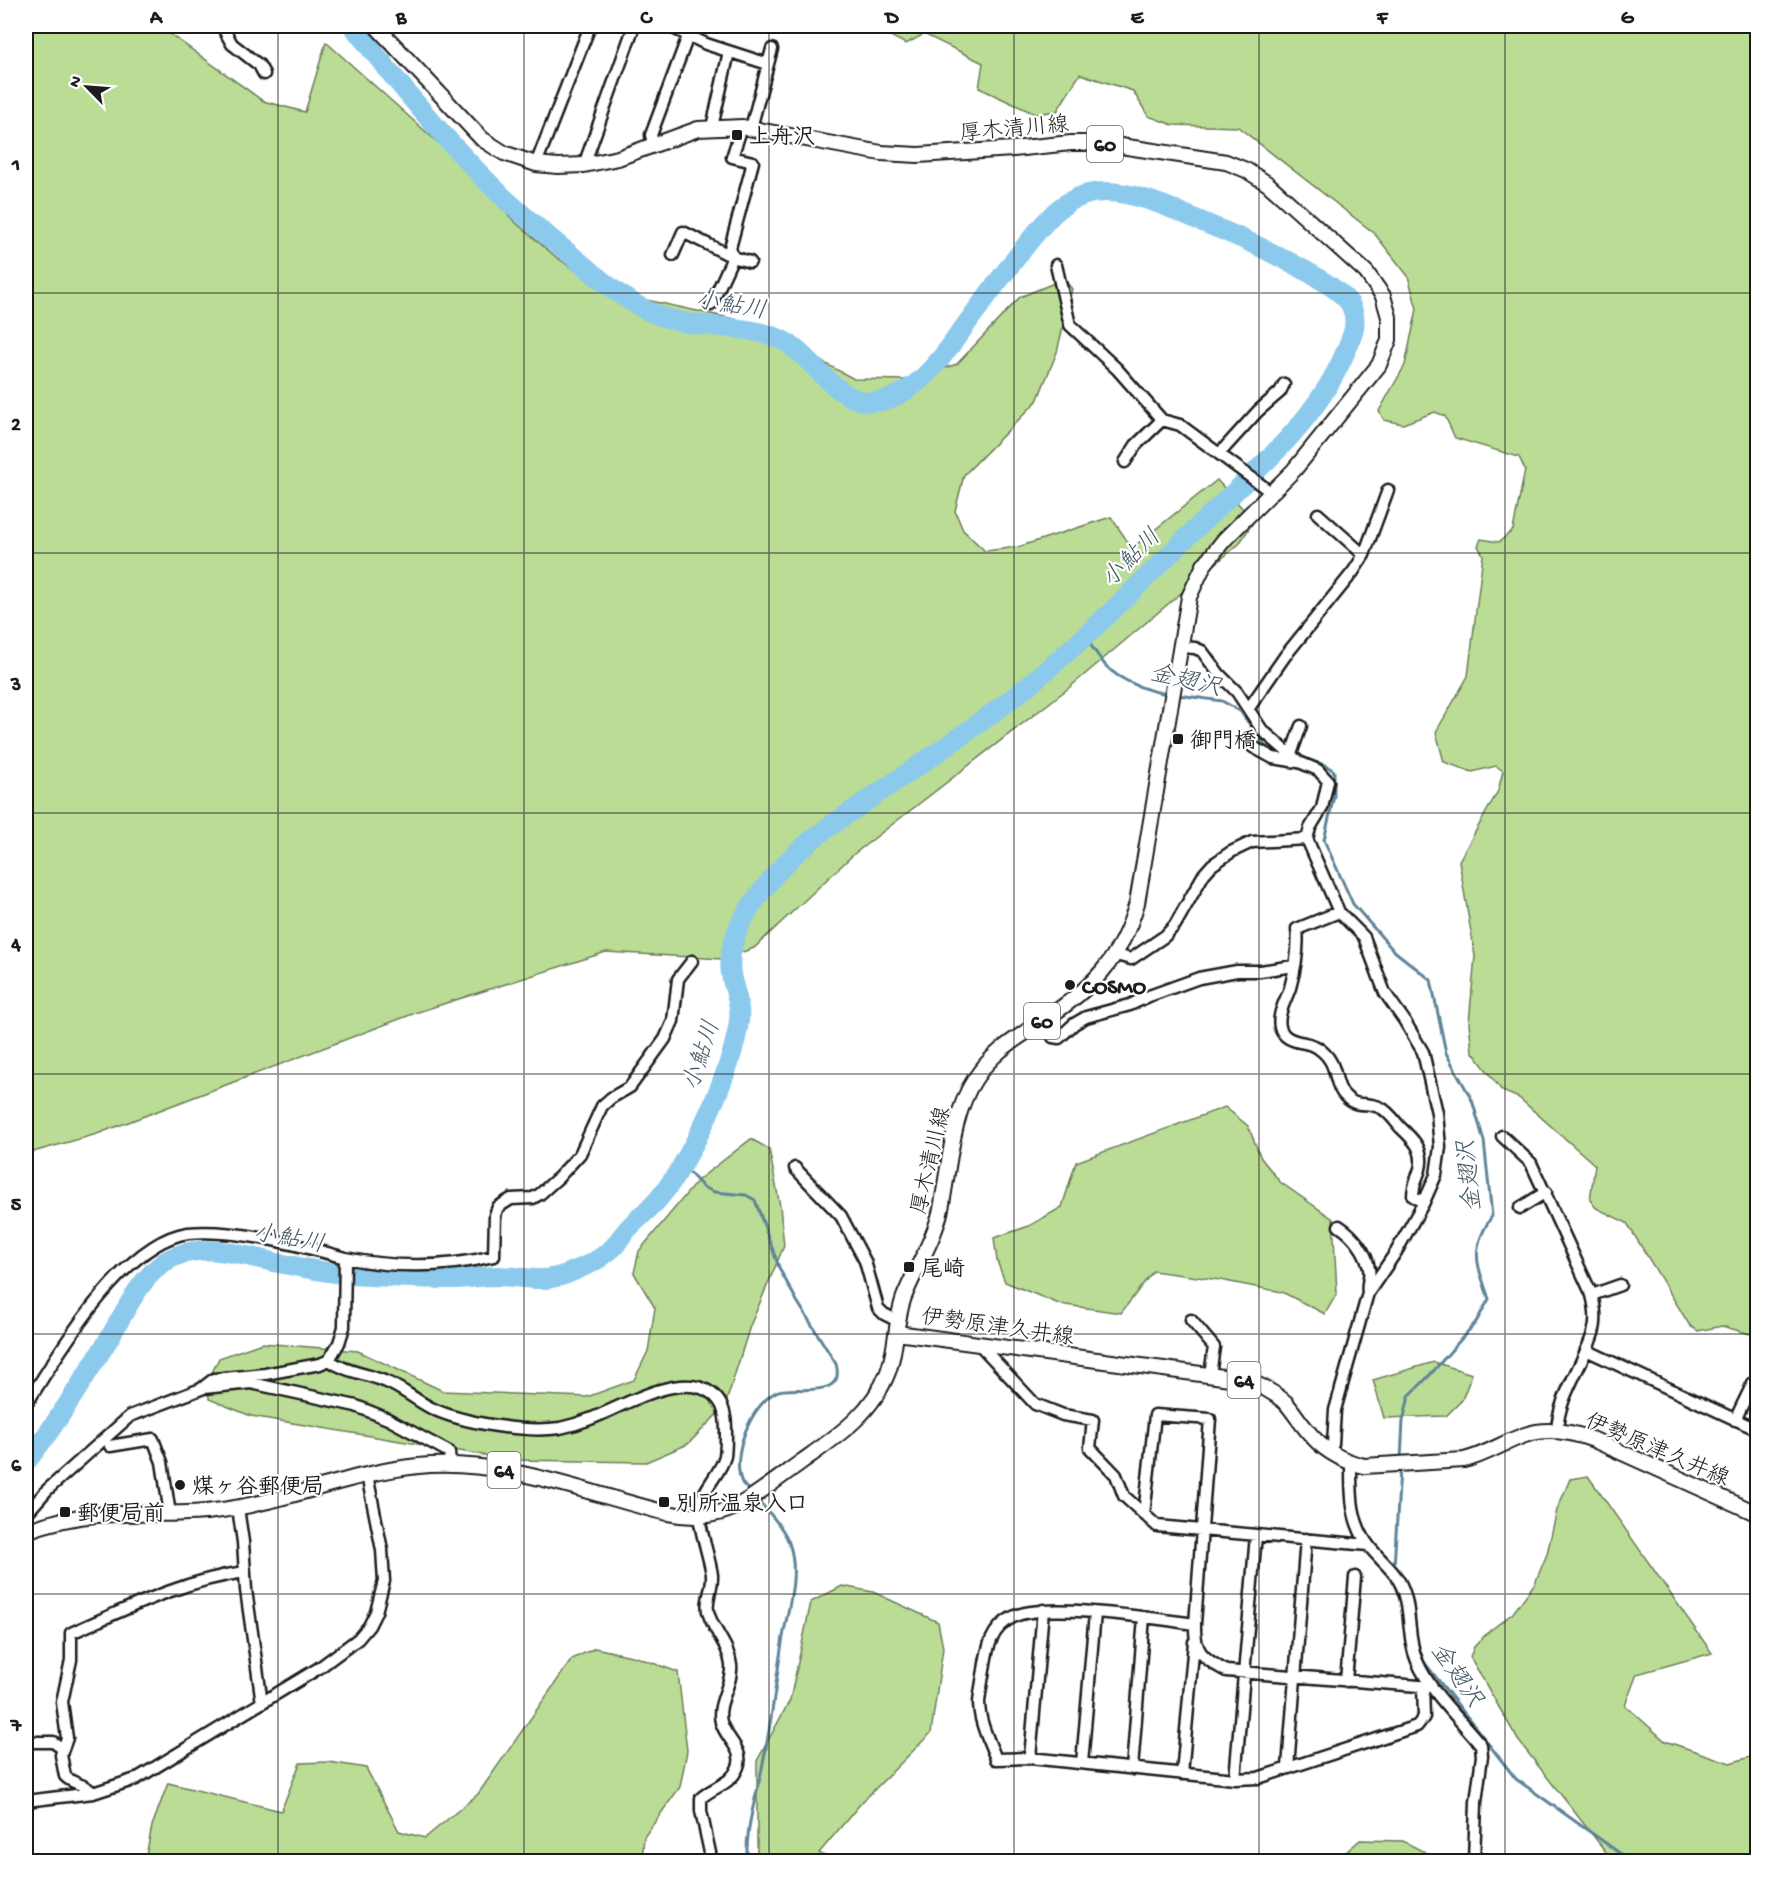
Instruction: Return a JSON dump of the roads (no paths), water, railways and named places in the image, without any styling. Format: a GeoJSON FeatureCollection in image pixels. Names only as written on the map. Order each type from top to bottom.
{"type":"FeatureCollection","features":[{"type":"Feature","properties":{"kind":"main road","name":"厚木清川線"},"geometry":{"type":"LineString","coordinates":[[376,26],[482,139],[504,153],[536,164],[585,165],[618,158],[698,129],[712,127],[746,127],[880,153],[918,155],[1013,149],[1071,142],[1101,143],[1226,162],[1246,170],[1268,184],[1366,272],[1383,296],[1389,317],[1389,340],[1379,365],[1294,470],[1224,540],[1204,565],[1189,597],[1172,705],[1137,903],[1132,920],[1116,955],[1105,969],[1085,989],[1045,1020],[996,1053],[974,1081],[957,1125],[939,1219],[904,1299],[897,1327]]}},
{"type":"Feature","properties":{"kind":"main road","name":"伊勢原津久井線"},"geometry":{"type":"LineString","coordinates":[[26,1531],[87,1516],[170,1514],[238,1508],[279,1500],[367,1475],[403,1468],[450,1465],[521,1473],[667,1513],[700,1516],[718,1514],[742,1504],[853,1424],[871,1404],[883,1384],[891,1364],[897,1327],[978,1342],[1245,1380],[1276,1395],[1328,1452],[1351,1463],[1364,1466],[1464,1460],[1480,1456],[1527,1434],[1544,1431],[1574,1433],[1758,1514]]}},
{"type":"Feature","properties":{"kind":"street"},"geometry":{"type":"LineString","coordinates":[[222,26],[232,45],[259,64],[264,74]]}},
{"type":"Feature","properties":{"kind":"street"},"geometry":{"type":"LineString","coordinates":[[536,164],[590,26]]}},
{"type":"Feature","properties":{"kind":"street"},"geometry":{"type":"LineString","coordinates":[[585,165],[634,26]]}},
{"type":"Feature","properties":{"kind":"street"},"geometry":{"type":"LineString","coordinates":[[669,26],[729,52],[768,64]]}},
{"type":"Feature","properties":{"kind":"street"},"geometry":{"type":"LineString","coordinates":[[653,144],[651,135],[688,36]]}},
{"type":"Feature","properties":{"kind":"street"},"geometry":{"type":"LineString","coordinates":[[711,305],[733,257],[730,248],[753,162],[732,157],[746,127],[772,49]]}},
{"type":"Feature","properties":{"kind":"street"},"geometry":{"type":"LineString","coordinates":[[712,127],[729,52]]}},
{"type":"Feature","properties":{"kind":"street"},"geometry":{"type":"LineString","coordinates":[[673,255],[683,232],[733,257],[750,262]]}},
{"type":"Feature","properties":{"kind":"street"},"geometry":{"type":"LineString","coordinates":[[1056,265],[1070,325],[1117,369],[1162,420],[1180,425],[1272,492]]}},
{"type":"Feature","properties":{"kind":"street"},"geometry":{"type":"LineString","coordinates":[[1221,455],[1258,411],[1280,392],[1284,384]]}},
{"type":"Feature","properties":{"kind":"street"},"geometry":{"type":"LineString","coordinates":[[1125,462],[1136,445],[1162,420]]}},
{"type":"Feature","properties":{"kind":"street"},"geometry":{"type":"LineString","coordinates":[[1249,708],[1285,656],[1353,572],[1364,555],[1388,490]]}},
{"type":"Feature","properties":{"kind":"street"},"geometry":{"type":"LineString","coordinates":[[1318,514],[1364,555]]}},
{"type":"Feature","properties":{"kind":"street"},"geometry":{"type":"LineString","coordinates":[[1182,647],[1202,651],[1219,674],[1237,692],[1262,730],[1295,758],[1318,770],[1328,780],[1322,808],[1310,828],[1307,839],[1339,912],[1364,937],[1385,993],[1423,1052],[1437,1113],[1440,1147],[1436,1175],[1396,1252],[1368,1293],[1335,1410],[1333,1444],[1328,1452]]}},
{"type":"Feature","properties":{"kind":"street"},"geometry":{"type":"LineString","coordinates":[[1295,758],[1301,726]]}},
{"type":"Feature","properties":{"kind":"street"},"geometry":{"type":"LineString","coordinates":[[1253,747],[1273,758],[1295,758]]}},
{"type":"Feature","properties":{"kind":"street"},"geometry":{"type":"LineString","coordinates":[[1116,955],[1131,958],[1165,936],[1175,925],[1204,874],[1212,865],[1231,852],[1252,842],[1307,839]]}},
{"type":"Feature","properties":{"kind":"street"},"geometry":{"type":"LineString","coordinates":[[1339,912],[1297,929],[1299,947],[1291,985],[1281,1011],[1280,1028],[1288,1038],[1317,1047],[1327,1056],[1335,1067],[1341,1093],[1353,1104],[1382,1108],[1416,1142],[1421,1153],[1420,1168],[1413,1185],[1413,1196],[1424,1202]]}},
{"type":"Feature","properties":{"kind":"street"},"geometry":{"type":"LineString","coordinates":[[26,1405],[92,1305],[136,1259],[165,1240],[187,1233],[235,1234],[380,1265],[454,1263],[494,1256],[495,1215],[498,1207],[511,1199],[533,1198],[540,1194],[580,1154],[602,1106],[630,1087],[665,1039],[674,1022],[678,979],[692,962]]}},
{"type":"Feature","properties":{"kind":"street"},"geometry":{"type":"LineString","coordinates":[[1045,1020],[1053,1037],[1059,1038],[1074,1024],[1086,1017],[1130,1005],[1199,978],[1237,970],[1260,971],[1294,966]]}},
{"type":"Feature","properties":{"kind":"street"},"geometry":{"type":"LineString","coordinates":[[1502,1136],[1531,1163],[1592,1295],[1595,1308],[1594,1332],[1559,1410],[1557,1431]]}},
{"type":"Feature","properties":{"kind":"street"},"geometry":{"type":"LineString","coordinates":[[795,1168],[841,1215],[865,1261],[878,1308],[897,1327]]}},
{"type":"Feature","properties":{"kind":"street"},"geometry":{"type":"LineString","coordinates":[[1520,1208],[1546,1192]]}},
{"type":"Feature","properties":{"kind":"street"},"geometry":{"type":"LineString","coordinates":[[1340,1226],[1350,1233],[1361,1249],[1370,1269],[1366,1284],[1368,1293]]}},
{"type":"Feature","properties":{"kind":"street"},"geometry":{"type":"LineString","coordinates":[[201,1389],[214,1379],[266,1374],[320,1364],[329,1360],[339,1343],[344,1327],[345,1259]]}},
{"type":"Feature","properties":{"kind":"street"},"geometry":{"type":"LineString","coordinates":[[1592,1295],[1620,1285]]}},
{"type":"Feature","properties":{"kind":"street"},"geometry":{"type":"LineString","coordinates":[[1191,1320],[1214,1347],[1210,1374]]}},
{"type":"Feature","properties":{"kind":"street"},"geometry":{"type":"LineString","coordinates":[[978,1342],[1035,1404],[1063,1415],[1093,1420],[1090,1448],[1116,1475],[1124,1496],[1157,1526],[1368,1545]]}},
{"type":"Feature","properties":{"kind":"street"},"geometry":{"type":"LineString","coordinates":[[1586,1350],[1758,1431]]}},
{"type":"Feature","properties":{"kind":"street"},"geometry":{"type":"LineString","coordinates":[[329,1360],[345,1369],[391,1384],[441,1412],[522,1429],[537,1430],[574,1425],[647,1394],[688,1385],[700,1388],[714,1396],[722,1406],[726,1422],[725,1457],[699,1504],[712,1577],[708,1611],[732,1665],[722,1706],[721,1723],[740,1756],[738,1766],[729,1781],[701,1798],[702,1818],[712,1862]]}},
{"type":"Feature","properties":{"kind":"street"},"geometry":{"type":"LineString","coordinates":[[26,1514],[47,1490],[130,1416],[201,1389],[251,1383],[356,1406],[388,1419],[449,1452],[450,1465]]}},
{"type":"Feature","properties":{"kind":"street"},"geometry":{"type":"LineString","coordinates":[[1735,1420],[1753,1383]]}},
{"type":"Feature","properties":{"kind":"street"},"geometry":{"type":"LineString","coordinates":[[1144,1515],[1155,1415],[1210,1419],[1182,1774]]}},
{"type":"Feature","properties":{"kind":"street"},"geometry":{"type":"LineString","coordinates":[[110,1446],[153,1439],[162,1462],[170,1514]]}},
{"type":"Feature","properties":{"kind":"street"},"geometry":{"type":"LineString","coordinates":[[1351,1463],[1351,1503],[1356,1525],[1368,1545],[1399,1581],[1411,1639],[1427,1687],[1481,1745],[1474,1862]]}},
{"type":"Feature","properties":{"kind":"street"},"geometry":{"type":"LineString","coordinates":[[26,1801],[93,1793],[136,1779],[345,1650],[364,1633],[376,1612],[385,1573],[367,1475]]}},
{"type":"Feature","properties":{"kind":"street"},"geometry":{"type":"LineString","coordinates":[[238,1508],[243,1542],[244,1572],[262,1703]]}},
{"type":"Feature","properties":{"kind":"street"},"geometry":{"type":"LineString","coordinates":[[1234,1779],[1256,1535]]}},
{"type":"Feature","properties":{"kind":"street"},"geometry":{"type":"LineString","coordinates":[[1288,1767],[1306,1539]]}},
{"type":"Feature","properties":{"kind":"street"},"geometry":{"type":"LineString","coordinates":[[93,1793],[88,1786],[64,1776],[61,1755],[67,1738],[62,1702],[71,1660],[71,1632],[183,1587],[244,1572]]}},
{"type":"Feature","properties":{"kind":"street"},"geometry":{"type":"LineString","coordinates":[[1346,1681],[1354,1577]]}},
{"type":"Feature","properties":{"kind":"street"},"geometry":{"type":"LineString","coordinates":[[1195,1624],[1144,1617],[1043,1610],[1012,1617],[994,1633],[986,1650],[979,1702],[981,1721],[996,1759],[1030,1758],[1234,1779],[1258,1778],[1417,1726],[1424,1717],[1427,1687]]}},
{"type":"Feature","properties":{"kind":"street"},"geometry":{"type":"LineString","coordinates":[[1030,1758],[1043,1610]]}},
{"type":"Feature","properties":{"kind":"street"},"geometry":{"type":"LineString","coordinates":[[1082,1763],[1095,1613]]}},
{"type":"Feature","properties":{"kind":"street"},"geometry":{"type":"LineString","coordinates":[[1132,1769],[1144,1617]]}},
{"type":"Feature","properties":{"kind":"street"},"geometry":{"type":"LineString","coordinates":[[1194,1642],[1202,1654],[1214,1665],[1226,1671],[1427,1687]]}},
{"type":"Feature","properties":{"kind":"street"},"geometry":{"type":"LineString","coordinates":[[26,1742],[53,1742],[63,1749]]}},
{"type":"Feature","properties":{"kind":"waterway","name":"小鮎川"},"geometry":{"type":"LineString","coordinates":[[26,1462],[68,1404],[138,1289],[154,1271],[175,1256],[203,1250],[231,1253],[333,1273],[450,1279],[498,1276],[546,1279],[565,1275],[594,1262],[613,1248],[630,1227],[656,1202],[672,1181],[697,1138],[720,1088],[739,1021],[738,1003],[731,974],[732,949],[745,916],[777,872],[817,836],[1010,700],[1102,621],[1255,473],[1297,429],[1332,380],[1354,330],[1353,312],[1343,296],[1288,261],[1146,199],[1118,193],[1093,193],[1070,201],[1047,220],[945,353],[919,381],[889,399],[872,402],[857,399],[843,393],[795,348],[782,340],[768,334],[671,319],[644,309],[614,290],[529,220],[462,156],[424,114],[353,26]]}},
{"type":"Feature","properties":{"kind":"waterway","name":"金翅沢"},"geometry":{"type":"LineString","coordinates":[[1086,638],[1105,665],[1118,676],[1143,688],[1168,694]]}},
{"type":"Feature","properties":{"kind":"waterway","name":"金翅沢"},"geometry":{"type":"LineString","coordinates":[[1178,695],[1222,701],[1240,711],[1265,746],[1279,751]]}},
{"type":"Feature","properties":{"kind":"waterway","name":"金翅沢"},"geometry":{"type":"LineString","coordinates":[[1308,760],[1325,765],[1334,771],[1334,796],[1324,840],[1353,904],[1393,950],[1431,980],[1446,1053],[1472,1100],[1484,1141],[1492,1216],[1480,1239],[1477,1257],[1489,1299],[1476,1322],[1409,1396],[1403,1421],[1401,1459]]}},
{"type":"Feature","properties":{"kind":"waterway"},"geometry":{"type":"LineString","coordinates":[[683,1166],[703,1187],[714,1192],[746,1195],[755,1200],[780,1270],[836,1364],[837,1376],[833,1383],[826,1387],[776,1392],[758,1408],[745,1432],[739,1459],[742,1483],[752,1493]]}},
{"type":"Feature","properties":{"kind":"waterway","name":"金翅沢"},"geometry":{"type":"LineString","coordinates":[[1394,1567],[1400,1469]]}},
{"type":"Feature","properties":{"kind":"waterway"},"geometry":{"type":"LineString","coordinates":[[747,1862],[750,1824],[769,1731],[793,1580],[788,1539],[776,1520],[756,1498]]}},
{"type":"Feature","properties":{"kind":"waterway","name":"金翅沢"},"geometry":{"type":"LineString","coordinates":[[1393,1580],[1401,1602]]}},
{"type":"Feature","properties":{"kind":"waterway","name":"金翅沢"},"geometry":{"type":"LineString","coordinates":[[1417,1641],[1424,1662],[1516,1779],[1632,1862]]}},
{"type":"Feature","properties":{"kind":"place","name":"上舟沢"},"geometry":{"type":"Point","coordinates":[737,135]}},
{"type":"Feature","properties":{"kind":"place","name":"御門橋"},"geometry":{"type":"Point","coordinates":[1178,739]}},
{"type":"Feature","properties":{"kind":"place","name":"COSMO"},"geometry":{"type":"Point","coordinates":[1070,985]}},
{"type":"Feature","properties":{"kind":"place","name":"尾崎"},"geometry":{"type":"Point","coordinates":[909,1267]}},
{"type":"Feature","properties":{"kind":"place","name":"煤ヶ谷郵便局"},"geometry":{"type":"Point","coordinates":[180,1485]}},
{"type":"Feature","properties":{"kind":"place","name":"別所温泉入口"},"geometry":{"type":"Point","coordinates":[664,1502]}},
{"type":"Feature","properties":{"kind":"place","name":"郵便局前"},"geometry":{"type":"Point","coordinates":[65,1512]}}]}
